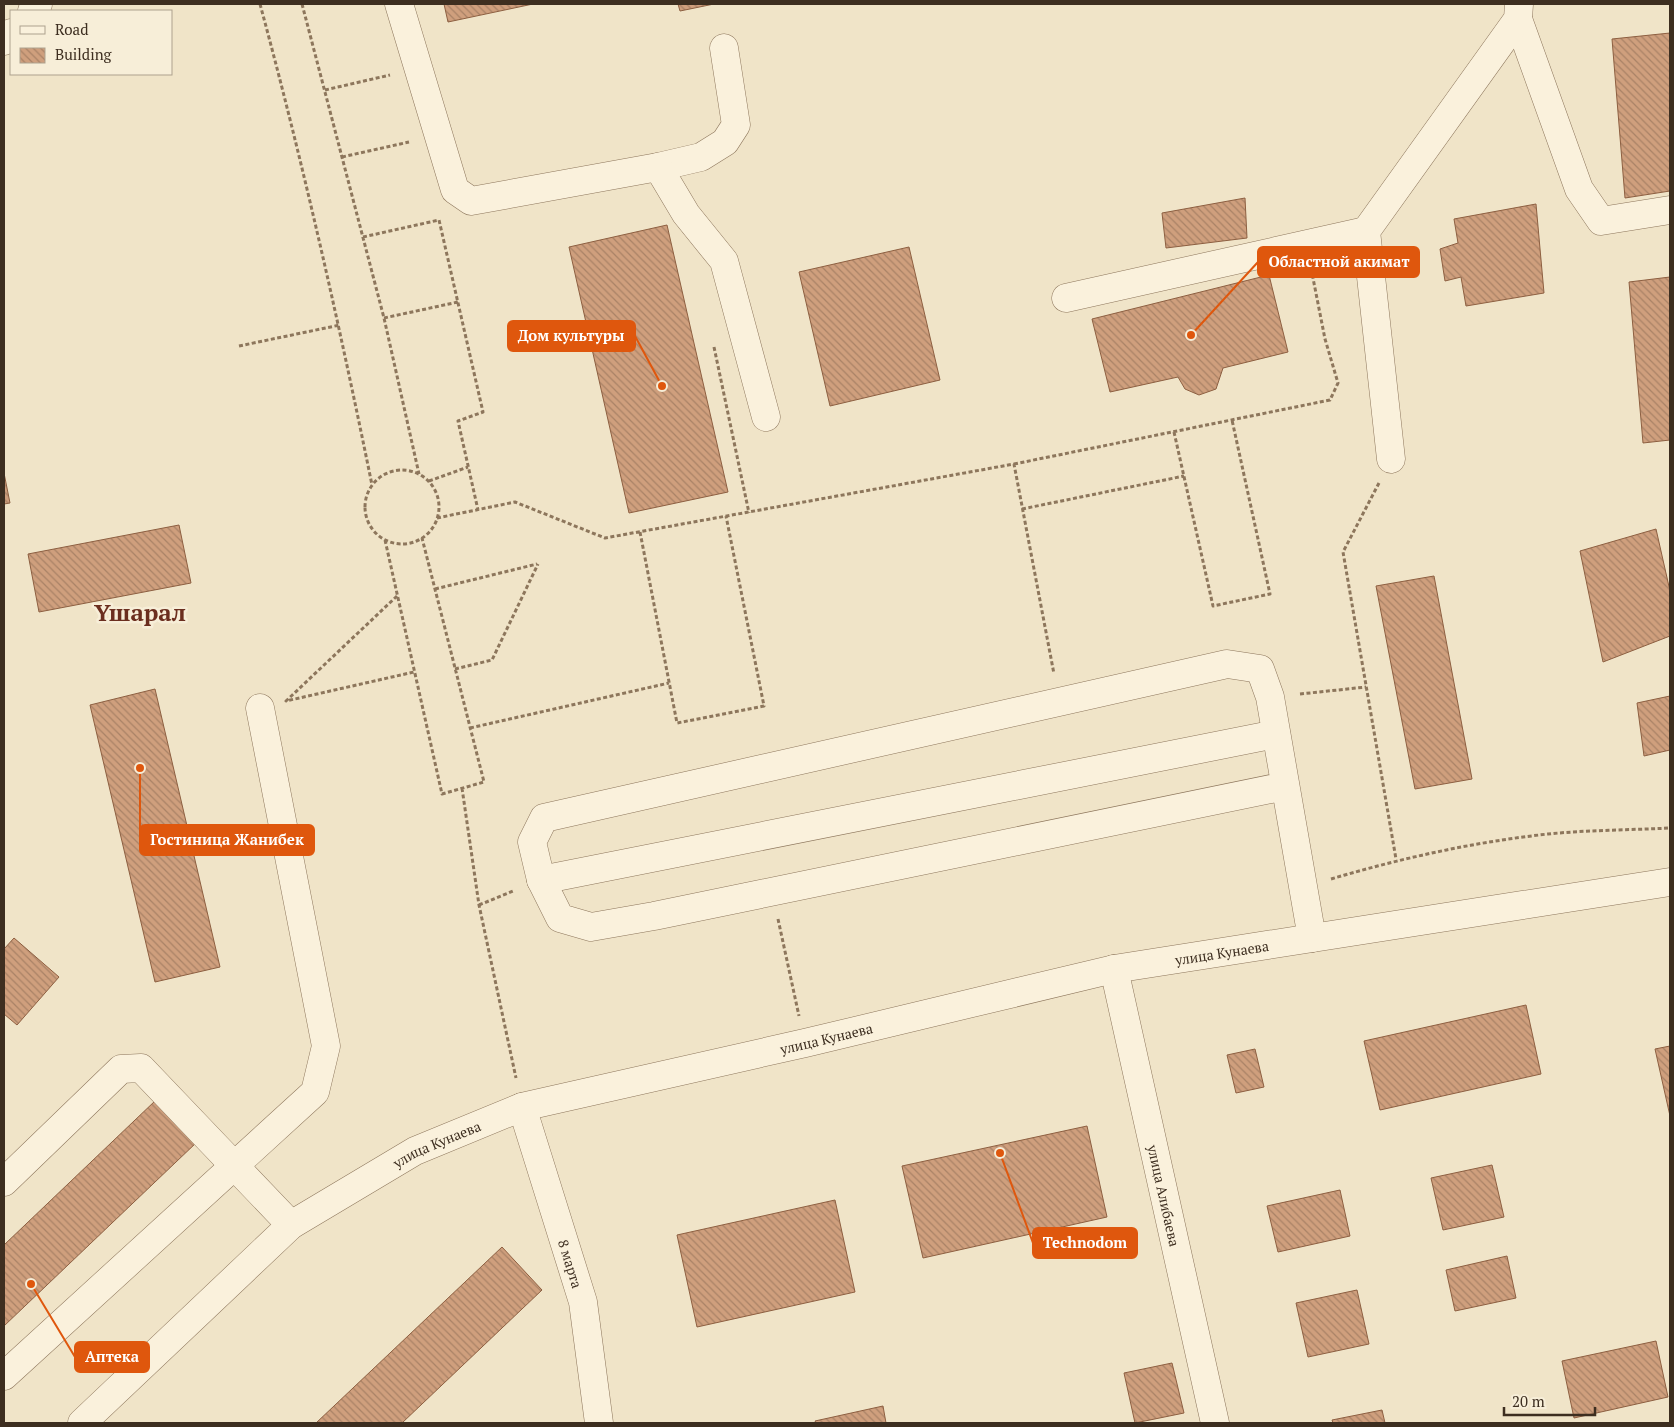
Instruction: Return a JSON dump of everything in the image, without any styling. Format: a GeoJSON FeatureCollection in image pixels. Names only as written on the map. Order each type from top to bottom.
{"type":"FeatureCollection","features":[{"type":"Feature","properties":{"kind":"street"},"geometry":{"type":"LineString","coordinates":[[399,4],[455,190],[471,201],[658,167],[701,157],[725,142],[736,125],[724,48]]}},
{"type":"Feature","properties":{"kind":"street"},"geometry":{"type":"LineString","coordinates":[[1518,11],[1579,189],[1602,221],[1670,210]]}},
{"type":"Feature","properties":{"kind":"street"},"geometry":{"type":"LineString","coordinates":[[1391,459],[1366,231],[1518,11]]}},
{"type":"Feature","properties":{"kind":"street"},"geometry":{"type":"LineString","coordinates":[[658,167],[686,214],[724,261],[766,417]]}},
{"type":"Feature","properties":{"kind":"street"},"geometry":{"type":"LineString","coordinates":[[1066,298],[1366,231]]}},
{"type":"Feature","properties":{"kind":"street"},"geometry":{"type":"LineString","coordinates":[[1285,786],[772,890],[654,916],[591,927],[560,918],[541,880],[532,842],[544,818],[1060,704],[1227,664],[1260,669],[1270,697],[1312,938]]}},
{"type":"Feature","properties":{"kind":"street"},"geometry":{"type":"LineString","coordinates":[[4,1376],[315,1092],[326,1046],[260,708]]}},
{"type":"Feature","properties":{"kind":"street"},"geometry":{"type":"LineString","coordinates":[[541,880],[1276,734]]}},
{"type":"Feature","properties":{"kind":"street","name":"улица Кунаева"},"geometry":{"type":"LineString","coordinates":[[82,1423],[292,1225],[415,1151],[522,1107],[805,1043],[1114,969],[1670,882]]}},
{"type":"Feature","properties":{"kind":"street","name":"улица Алибаева"},"geometry":{"type":"LineString","coordinates":[[1114,969],[1215,1423]]}},
{"type":"Feature","properties":{"kind":"street"},"geometry":{"type":"LineString","coordinates":[[4,1182],[121,1069],[141,1068],[292,1225]]}},
{"type":"Feature","properties":{"kind":"street","name":"8 марта"},"geometry":{"type":"LineString","coordinates":[[522,1107],[582,1302],[599,1423]]}},
{"type":"Feature","properties":{"kind":"path"},"geometry":{"type":"LineString","coordinates":[[260,4],[296,135],[340,325],[372,484]]}},
{"type":"Feature","properties":{"kind":"path"},"geometry":{"type":"LineString","coordinates":[[302,4],[384,318],[419,474]]}},
{"type":"Feature","properties":{"kind":"path"},"geometry":{"type":"LineString","coordinates":[[325,90],[418,68]]}},
{"type":"Feature","properties":{"kind":"path"},"geometry":{"type":"LineString","coordinates":[[342,157],[437,135]]}},
{"type":"Feature","properties":{"kind":"path"},"geometry":{"type":"LineString","coordinates":[[363,238],[439,220],[483,412],[458,421],[478,510]]}},
{"type":"Feature","properties":{"kind":"path"},"geometry":{"type":"LineString","coordinates":[[437,518],[516,502],[604,538],[1014,464],[1330,400],[1338,383],[1325,339],[1306,244]]}},
{"type":"Feature","properties":{"kind":"path"},"geometry":{"type":"LineString","coordinates":[[384,318],[458,302]]}},
{"type":"Feature","properties":{"kind":"path"},"geometry":{"type":"LineString","coordinates":[[239,346],[340,325]]}},
{"type":"Feature","properties":{"kind":"path"},"geometry":{"type":"LineString","coordinates":[[713,339],[749,513]]}},
{"type":"Feature","properties":{"kind":"path"},"geometry":{"type":"LineString","coordinates":[[1174,432],[1213,606],[1270,594],[1232,420]]}},
{"type":"Feature","properties":{"kind":"path"},"geometry":{"type":"LineString","coordinates":[[1391,459],[1343,552],[1396,859]]}},
{"type":"Feature","properties":{"kind":"path"},"geometry":{"type":"LineString","coordinates":[[1014,464],[1060,704]]}},
{"type":"Feature","properties":{"kind":"path"},"geometry":{"type":"LineString","coordinates":[[429,481],[468,467]]}},
{"type":"Feature","properties":{"kind":"path"},"geometry":{"type":"LineString","coordinates":[[393,470],[406,470],[419,474],[429,481],[436,492],[439,505],[437,518],[432,529],[422,538],[410,543],[397,544],[385,540],[375,532],[368,521],[364,509],[366,496],[372,484],[381,476],[393,470]]}},
{"type":"Feature","properties":{"kind":"path"},"geometry":{"type":"LineString","coordinates":[[1022,509],[1184,476]]}},
{"type":"Feature","properties":{"kind":"path"},"geometry":{"type":"LineString","coordinates":[[640,532],[676,723],[764,706],[726,516]]}},
{"type":"Feature","properties":{"kind":"path"},"geometry":{"type":"LineString","coordinates":[[385,540],[442,794],[484,782],[422,538]]}},
{"type":"Feature","properties":{"kind":"path"},"geometry":{"type":"LineString","coordinates":[[435,589],[538,564],[492,660],[455,669]]}},
{"type":"Feature","properties":{"kind":"path"},"geometry":{"type":"LineString","coordinates":[[397,596],[286,701],[414,672]]}},
{"type":"Feature","properties":{"kind":"path"},"geometry":{"type":"LineString","coordinates":[[470,728],[669,683]]}},
{"type":"Feature","properties":{"kind":"path"},"geometry":{"type":"LineString","coordinates":[[1270,697],[1366,688]]}},
{"type":"Feature","properties":{"kind":"path"},"geometry":{"type":"LineString","coordinates":[[462,788],[479,905],[522,1107]]}},
{"type":"Feature","properties":{"kind":"path"},"geometry":{"type":"LineString","coordinates":[[1303,888],[1396,859],[1549,834],[1670,828]]}},
{"type":"Feature","properties":{"kind":"path"},"geometry":{"type":"LineString","coordinates":[[479,905],[541,880]]}},
{"type":"Feature","properties":{"kind":"path"},"geometry":{"type":"LineString","coordinates":[[772,890],[805,1043]]}},
{"type":"Feature","properties":{"kind":"building"},"geometry":{"type":"Polygon","coordinates":[[[444,4],[533,4],[448,22],[444,4]]]}},
{"type":"Feature","properties":{"kind":"building"},"geometry":{"type":"Polygon","coordinates":[[[678,4],[714,4],[680,11],[678,4]]]}},
{"type":"Feature","properties":{"kind":"building"},"geometry":{"type":"Polygon","coordinates":[[[1670,33],[1670,191],[1625,198],[1612,39],[1670,33]]]}},
{"type":"Feature","properties":{"kind":"building"},"geometry":{"type":"Polygon","coordinates":[[[1245,198],[1247,238],[1166,248],[1162,213],[1245,198]]]}},
{"type":"Feature","properties":{"kind":"building"},"geometry":{"type":"Polygon","coordinates":[[[1536,204],[1544,293],[1466,306],[1461,277],[1445,281],[1440,249],[1458,243],[1454,219],[1536,204]]]}},
{"type":"Feature","properties":{"kind":"building"},"geometry":{"type":"Polygon","coordinates":[[[667,225],[728,492],[629,513],[569,247],[667,225]]]}},
{"type":"Feature","properties":{"kind":"building"},"geometry":{"type":"Polygon","coordinates":[[[909,247],[940,380],[830,406],[799,272],[909,247]]]}},
{"type":"Feature","properties":{"kind":"building"},"geometry":{"type":"Polygon","coordinates":[[[1269,275],[1288,352],[1223,368],[1216,389],[1199,395],[1185,389],[1178,377],[1110,392],[1092,319],[1269,275]]]}},
{"type":"Feature","properties":{"kind":"building"},"geometry":{"type":"Polygon","coordinates":[[[1670,277],[1670,440],[1643,443],[1629,282],[1670,277]]]}},
{"type":"Feature","properties":{"kind":"building"},"geometry":{"type":"Polygon","coordinates":[[[4,473],[10,503],[4,504],[4,473]]]}},
{"type":"Feature","properties":{"kind":"building"},"geometry":{"type":"Polygon","coordinates":[[[179,525],[191,583],[39,612],[28,554],[179,525]]]}},
{"type":"Feature","properties":{"kind":"building"},"geometry":{"type":"Polygon","coordinates":[[[1656,529],[1670,591],[1670,636],[1603,662],[1580,551],[1656,529]]]}},
{"type":"Feature","properties":{"kind":"building"},"geometry":{"type":"Polygon","coordinates":[[[1434,576],[1472,779],[1415,789],[1376,586],[1434,576]]]}},
{"type":"Feature","properties":{"kind":"building"},"geometry":{"type":"Polygon","coordinates":[[[155,689],[220,967],[155,982],[90,705],[155,689]]]}},
{"type":"Feature","properties":{"kind":"building"},"geometry":{"type":"Polygon","coordinates":[[[1670,696],[1670,750],[1644,756],[1637,703],[1670,696]]]}},
{"type":"Feature","properties":{"kind":"building"},"geometry":{"type":"Polygon","coordinates":[[[14,938],[59,977],[17,1025],[4,1014],[4,949],[14,938]]]}},
{"type":"Feature","properties":{"kind":"building"},"geometry":{"type":"Polygon","coordinates":[[[1526,1005],[1541,1074],[1380,1110],[1364,1041],[1526,1005]]]}},
{"type":"Feature","properties":{"kind":"building"},"geometry":{"type":"Polygon","coordinates":[[[1670,1046],[1670,1116],[1655,1049],[1670,1046]]]}},
{"type":"Feature","properties":{"kind":"building"},"geometry":{"type":"Polygon","coordinates":[[[1255,1049],[1264,1087],[1236,1093],[1227,1055],[1255,1049]]]}},
{"type":"Feature","properties":{"kind":"building"},"geometry":{"type":"Polygon","coordinates":[[[156,1100],[197,1142],[4,1326],[4,1245],[156,1100]]]}},
{"type":"Feature","properties":{"kind":"building"},"geometry":{"type":"Polygon","coordinates":[[[1087,1126],[1107,1217],[923,1258],[902,1166],[1087,1126]]]}},
{"type":"Feature","properties":{"kind":"building"},"geometry":{"type":"Polygon","coordinates":[[[1492,1165],[1504,1217],[1443,1230],[1431,1178],[1492,1165]]]}},
{"type":"Feature","properties":{"kind":"building"},"geometry":{"type":"Polygon","coordinates":[[[1340,1190],[1350,1236],[1278,1252],[1267,1206],[1340,1190]]]}},
{"type":"Feature","properties":{"kind":"building"},"geometry":{"type":"Polygon","coordinates":[[[835,1200],[855,1292],[697,1327],[677,1235],[835,1200]]]}},
{"type":"Feature","properties":{"kind":"building"},"geometry":{"type":"Polygon","coordinates":[[[502,1247],[542,1290],[402,1423],[316,1423],[502,1247]]]}},
{"type":"Feature","properties":{"kind":"building"},"geometry":{"type":"Polygon","coordinates":[[[1507,1256],[1516,1298],[1455,1311],[1446,1270],[1507,1256]]]}},
{"type":"Feature","properties":{"kind":"building"},"geometry":{"type":"Polygon","coordinates":[[[1357,1290],[1369,1344],[1308,1357],[1296,1303],[1357,1290]]]}},
{"type":"Feature","properties":{"kind":"building"},"geometry":{"type":"Polygon","coordinates":[[[1656,1341],[1668,1397],[1574,1418],[1562,1361],[1656,1341]]]}},
{"type":"Feature","properties":{"kind":"building"},"geometry":{"type":"Polygon","coordinates":[[[1172,1363],[1184,1413],[1135,1423],[1124,1373],[1172,1363]]]}},
{"type":"Feature","properties":{"kind":"building"},"geometry":{"type":"Polygon","coordinates":[[[883,1406],[886,1423],[816,1423],[815,1421],[883,1406]]]}},
{"type":"Feature","properties":{"kind":"building"},"geometry":{"type":"Polygon","coordinates":[[[1382,1410],[1385,1423],[1333,1423],[1332,1420],[1382,1410]]]}},
{"type":"Feature","properties":{"kind":"place","name":"Областной акимат"},"geometry":{"type":"Point","coordinates":[1191,335]}},
{"type":"Feature","properties":{"kind":"place","name":"Дом культуры"},"geometry":{"type":"Point","coordinates":[662,386]}},
{"type":"Feature","properties":{"kind":"place","name":"Гостиница Жанибек"},"geometry":{"type":"Point","coordinates":[140,768]}},
{"type":"Feature","properties":{"kind":"place","name":"Technodom"},"geometry":{"type":"Point","coordinates":[1000,1153]}},
{"type":"Feature","properties":{"kind":"place","name":"Аптека"},"geometry":{"type":"Point","coordinates":[31,1284]}},
{"type":"Feature","properties":{"kind":"district","name":"Үшарал"},"geometry":{"type":"Point","coordinates":[140,612]}}]}
